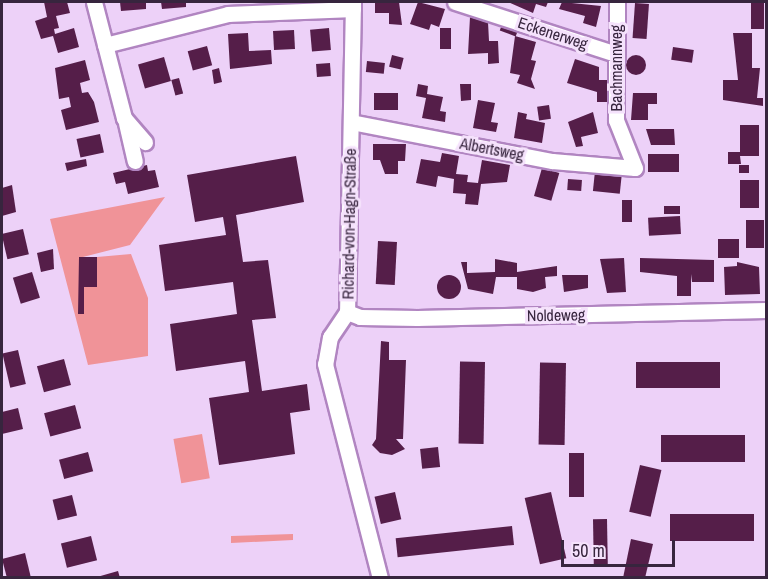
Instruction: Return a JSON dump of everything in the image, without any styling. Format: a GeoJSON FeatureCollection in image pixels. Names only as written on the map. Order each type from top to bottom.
{"type":"FeatureCollection","features":[{"type":"Feature","properties":{"kind":"street"},"geometry":{"type":"LineString","coordinates":[[94,2],[135,161]]}},
{"type":"Feature","properties":{"kind":"street","name":"Eckenerweg"},"geometry":{"type":"LineString","coordinates":[[455,2],[616,54]]}},
{"type":"Feature","properties":{"kind":"street","name":"Bachmannweg"},"geometry":{"type":"LineString","coordinates":[[617,2],[616,120],[635,168]]}},
{"type":"Feature","properties":{"kind":"street"},"geometry":{"type":"LineString","coordinates":[[105,45],[228,14],[353,5]]}},
{"type":"Feature","properties":{"kind":"street","name":"Richard-von-Hagn-Straße"},"geometry":{"type":"LineString","coordinates":[[353,5],[347,312],[326,349],[327,384],[380,578]]}},
{"type":"Feature","properties":{"kind":"street"},"geometry":{"type":"LineString","coordinates":[[124,118],[145,142]]}},
{"type":"Feature","properties":{"kind":"street","name":"Albertsweg"},"geometry":{"type":"LineString","coordinates":[[351,123],[552,161],[635,168]]}},
{"type":"Feature","properties":{"kind":"street","name":"Noldeweg"},"geometry":{"type":"LineString","coordinates":[[347,312],[360,317],[417,318],[766,310]]}},
{"type":"Feature","properties":{"kind":"shaded area"},"geometry":{"type":"Polygon","coordinates":[[[165,197],[130,245],[79,258],[79,314],[84,314],[84,287],[97,287],[97,257],[131,254],[148,298],[148,356],[88,365],[50,219],[165,197]]]}},
{"type":"Feature","properties":{"kind":"shaded area"},"geometry":{"type":"Polygon","coordinates":[[[202,434],[210,478],[181,483],[173,439],[202,434]]]}},
{"type":"Feature","properties":{"kind":"shaded area"},"geometry":{"type":"Polygon","coordinates":[[[293,534],[293,540],[231,543],[231,536],[293,534]]]}},
{"type":"Feature","properties":{"kind":"building"},"geometry":{"type":"Polygon","coordinates":[[[44,2],[67,2],[70,13],[56,16],[59,28],[54,29],[55,34],[74,28],[79,47],[58,53],[53,36],[41,39],[35,21],[47,17],[44,2]]]}},
{"type":"Feature","properties":{"kind":"building"},"geometry":{"type":"Polygon","coordinates":[[[120,2],[146,2],[146,9],[121,11],[120,2]]]}},
{"type":"Feature","properties":{"kind":"building"},"geometry":{"type":"Polygon","coordinates":[[[161,2],[186,2],[186,7],[162,9],[161,2]]]}},
{"type":"Feature","properties":{"kind":"building"},"geometry":{"type":"Polygon","coordinates":[[[375,2],[399,2],[402,25],[389,24],[389,13],[375,13],[375,2]]]}},
{"type":"Feature","properties":{"kind":"building"},"geometry":{"type":"Polygon","coordinates":[[[418,2],[445,9],[439,27],[431,24],[429,30],[410,24],[418,2]]]}},
{"type":"Feature","properties":{"kind":"building"},"geometry":{"type":"Polygon","coordinates":[[[508,2],[548,2],[546,7],[536,4],[533,13],[508,2]]]}},
{"type":"Feature","properties":{"kind":"building"},"geometry":{"type":"Polygon","coordinates":[[[562,2],[601,6],[596,27],[583,23],[585,16],[559,9],[562,2]]]}},
{"type":"Feature","properties":{"kind":"building"},"geometry":{"type":"Polygon","coordinates":[[[751,2],[764,2],[764,29],[751,29],[751,2]]]}},
{"type":"Feature","properties":{"kind":"building"},"geometry":{"type":"Polygon","coordinates":[[[635,3],[649,4],[647,39],[633,38],[635,3]]]}},
{"type":"Feature","properties":{"kind":"building"},"geometry":{"type":"Polygon","coordinates":[[[470,17],[488,22],[489,41],[498,41],[499,63],[488,64],[488,53],[468,54],[470,17]]]}},
{"type":"Feature","properties":{"kind":"building"},"geometry":{"type":"Polygon","coordinates":[[[503,22],[519,28],[516,36],[500,30],[503,22]]]}},
{"type":"Feature","properties":{"kind":"building"},"geometry":{"type":"Polygon","coordinates":[[[329,28],[331,50],[312,52],[310,30],[329,28]]]}},
{"type":"Feature","properties":{"kind":"building"},"geometry":{"type":"Polygon","coordinates":[[[440,28],[451,28],[451,49],[440,49],[440,28]]]}},
{"type":"Feature","properties":{"kind":"building"},"geometry":{"type":"Polygon","coordinates":[[[294,30],[295,49],[274,50],[273,31],[294,30]]]}},
{"type":"Feature","properties":{"kind":"building"},"geometry":{"type":"Polygon","coordinates":[[[248,33],[249,51],[271,50],[272,64],[230,69],[228,34],[248,33]]]}},
{"type":"Feature","properties":{"kind":"building"},"geometry":{"type":"Polygon","coordinates":[[[733,33],[752,33],[752,68],[760,68],[757,98],[763,98],[763,106],[723,100],[723,80],[738,80],[733,33]]]}},
{"type":"Feature","properties":{"kind":"building"},"geometry":{"type":"Polygon","coordinates":[[[515,36],[536,42],[531,60],[536,61],[531,79],[535,89],[517,83],[520,75],[510,73],[515,36]]]}},
{"type":"Feature","properties":{"kind":"building"},"geometry":{"type":"Polygon","coordinates":[[[207,46],[212,65],[193,70],[188,51],[207,46]]]}},
{"type":"Feature","properties":{"kind":"building"},"geometry":{"type":"Polygon","coordinates":[[[673,47],[694,50],[692,63],[671,60],[673,47]]]}},
{"type":"Feature","properties":{"kind":"building"},"geometry":{"type":"Polygon","coordinates":[[[392,55],[404,58],[401,70],[389,67],[392,55]]]}},
{"type":"Feature","properties":{"kind":"building"},"geometry":{"type":"Polygon","coordinates":[[[636,55],[643,58],[646,65],[643,72],[636,75],[629,72],[626,65],[629,58],[636,55]]]}},
{"type":"Feature","properties":{"kind":"building"},"geometry":{"type":"Polygon","coordinates":[[[164,57],[171,81],[145,88],[138,64],[164,57]]]}},
{"type":"Feature","properties":{"kind":"building"},"geometry":{"type":"Polygon","coordinates":[[[575,59],[599,67],[599,80],[609,80],[609,102],[597,102],[597,92],[567,83],[575,59]]]}},
{"type":"Feature","properties":{"kind":"building"},"geometry":{"type":"Polygon","coordinates":[[[85,60],[90,80],[80,83],[82,93],[88,92],[94,102],[99,122],[66,130],[61,110],[71,107],[69,97],[59,99],[55,68],[85,60]]]}},
{"type":"Feature","properties":{"kind":"building"},"geometry":{"type":"Polygon","coordinates":[[[367,61],[385,63],[384,74],[366,72],[367,61]]]}},
{"type":"Feature","properties":{"kind":"building"},"geometry":{"type":"Polygon","coordinates":[[[330,63],[331,76],[317,77],[316,64],[330,63]]]}},
{"type":"Feature","properties":{"kind":"building"},"geometry":{"type":"Polygon","coordinates":[[[219,68],[222,82],[214,84],[212,70],[219,68]]]}},
{"type":"Feature","properties":{"kind":"building"},"geometry":{"type":"Polygon","coordinates":[[[179,78],[183,93],[175,96],[171,80],[179,78]]]}},
{"type":"Feature","properties":{"kind":"building"},"geometry":{"type":"Polygon","coordinates":[[[418,84],[428,86],[427,94],[443,97],[440,111],[446,112],[445,122],[422,118],[426,98],[416,96],[418,84]]]}},
{"type":"Feature","properties":{"kind":"building"},"geometry":{"type":"Polygon","coordinates":[[[460,84],[471,84],[471,100],[461,101],[460,84]]]}},
{"type":"Feature","properties":{"kind":"building"},"geometry":{"type":"Polygon","coordinates":[[[374,93],[398,93],[398,110],[374,110],[374,93]]]}},
{"type":"Feature","properties":{"kind":"building"},"geometry":{"type":"Polygon","coordinates":[[[633,93],[657,93],[657,104],[648,104],[648,120],[631,120],[633,93]]]}},
{"type":"Feature","properties":{"kind":"building"},"geometry":{"type":"Polygon","coordinates":[[[478,100],[495,103],[491,122],[498,123],[496,132],[473,128],[478,100]]]}},
{"type":"Feature","properties":{"kind":"building"},"geometry":{"type":"Polygon","coordinates":[[[549,105],[551,119],[539,121],[537,107],[549,105]]]}},
{"type":"Feature","properties":{"kind":"building"},"geometry":{"type":"Polygon","coordinates":[[[518,112],[527,114],[526,119],[545,123],[542,143],[514,138],[518,112]]]}},
{"type":"Feature","properties":{"kind":"building"},"geometry":{"type":"Polygon","coordinates":[[[593,112],[598,133],[581,137],[583,146],[576,147],[568,122],[593,112]]]}},
{"type":"Feature","properties":{"kind":"building"},"geometry":{"type":"Polygon","coordinates":[[[740,125],[759,125],[759,156],[740,156],[741,164],[728,164],[728,152],[740,152],[740,125]]]}},
{"type":"Feature","properties":{"kind":"building"},"geometry":{"type":"Polygon","coordinates":[[[646,129],[674,129],[675,145],[651,145],[646,129]]]}},
{"type":"Feature","properties":{"kind":"building"},"geometry":{"type":"Polygon","coordinates":[[[100,134],[104,153],[80,158],[77,139],[100,134]]]}},
{"type":"Feature","properties":{"kind":"building"},"geometry":{"type":"Polygon","coordinates":[[[373,144],[406,144],[405,161],[398,161],[398,174],[385,174],[380,160],[373,160],[373,144]]]}},
{"type":"Feature","properties":{"kind":"building"},"geometry":{"type":"Polygon","coordinates":[[[442,153],[459,156],[456,174],[468,175],[467,182],[478,183],[482,160],[510,165],[507,182],[481,184],[478,205],[465,204],[466,194],[453,193],[454,179],[438,176],[436,187],[416,183],[421,159],[440,162],[442,153]]]}},
{"type":"Feature","properties":{"kind":"building"},"geometry":{"type":"Polygon","coordinates":[[[648,154],[679,154],[679,172],[648,172],[648,154]]]}},
{"type":"Feature","properties":{"kind":"building"},"geometry":{"type":"Polygon","coordinates":[[[296,156],[304,202],[236,215],[243,262],[268,260],[276,318],[252,320],[262,391],[307,384],[310,410],[290,413],[295,454],[219,465],[209,398],[249,392],[245,361],[176,371],[170,324],[237,314],[233,282],[165,291],[159,245],[226,235],[223,217],[195,222],[187,175],[296,156]]]}},
{"type":"Feature","properties":{"kind":"building"},"geometry":{"type":"Polygon","coordinates":[[[86,159],[87,166],[67,171],[65,163],[86,159]]]}},
{"type":"Feature","properties":{"kind":"building"},"geometry":{"type":"Polygon","coordinates":[[[147,165],[148,171],[155,170],[159,187],[128,194],[125,182],[116,184],[113,173],[147,165]]]}},
{"type":"Feature","properties":{"kind":"building"},"geometry":{"type":"Polygon","coordinates":[[[739,165],[749,165],[749,173],[739,173],[739,165]]]}},
{"type":"Feature","properties":{"kind":"building"},"geometry":{"type":"Polygon","coordinates":[[[542,168],[559,173],[551,201],[534,196],[542,168]]]}},
{"type":"Feature","properties":{"kind":"building"},"geometry":{"type":"Polygon","coordinates":[[[595,171],[622,174],[620,194],[593,191],[595,171]]]}},
{"type":"Feature","properties":{"kind":"building"},"geometry":{"type":"Polygon","coordinates":[[[568,179],[582,180],[581,191],[567,190],[568,179]]]}},
{"type":"Feature","properties":{"kind":"building"},"geometry":{"type":"Polygon","coordinates":[[[740,180],[759,180],[759,208],[740,208],[740,180]]]}},
{"type":"Feature","properties":{"kind":"building"},"geometry":{"type":"Polygon","coordinates":[[[12,185],[16,212],[2,216],[2,188],[12,185]]]}},
{"type":"Feature","properties":{"kind":"building"},"geometry":{"type":"Polygon","coordinates":[[[622,200],[632,200],[632,222],[622,222],[622,200]]]}},
{"type":"Feature","properties":{"kind":"building"},"geometry":{"type":"Polygon","coordinates":[[[664,206],[680,206],[680,214],[664,214],[664,206]]]}},
{"type":"Feature","properties":{"kind":"building"},"geometry":{"type":"Polygon","coordinates":[[[680,216],[681,234],[649,236],[648,218],[680,216]]]}},
{"type":"Feature","properties":{"kind":"building"},"geometry":{"type":"Polygon","coordinates":[[[746,220],[764,220],[764,248],[746,248],[746,220]]]}},
{"type":"Feature","properties":{"kind":"building"},"geometry":{"type":"Polygon","coordinates":[[[23,229],[29,254],[7,259],[2,234],[23,229]]]}},
{"type":"Feature","properties":{"kind":"building"},"geometry":{"type":"Polygon","coordinates":[[[718,239],[739,239],[739,258],[718,258],[718,239]]]}},
{"type":"Feature","properties":{"kind":"building"},"geometry":{"type":"Polygon","coordinates":[[[378,241],[397,242],[395,285],[376,284],[378,241]]]}},
{"type":"Feature","properties":{"kind":"building"},"geometry":{"type":"Polygon","coordinates":[[[53,249],[54,269],[41,272],[37,253],[53,249]]]}},
{"type":"Feature","properties":{"kind":"building"},"geometry":{"type":"Polygon","coordinates":[[[79,257],[97,257],[97,287],[84,287],[84,314],[78,314],[79,257]]]}},
{"type":"Feature","properties":{"kind":"building"},"geometry":{"type":"Polygon","coordinates":[[[624,258],[626,292],[607,293],[600,259],[624,258]]]}},
{"type":"Feature","properties":{"kind":"building"},"geometry":{"type":"Polygon","coordinates":[[[640,258],[714,260],[714,282],[692,282],[691,274],[691,296],[677,296],[677,276],[640,272],[640,258]]]}},
{"type":"Feature","properties":{"kind":"building"},"geometry":{"type":"Polygon","coordinates":[[[495,259],[517,263],[517,272],[557,266],[557,276],[545,277],[546,288],[533,292],[517,289],[517,277],[496,277],[493,294],[468,289],[461,262],[467,262],[467,273],[495,272],[495,259]]]}},
{"type":"Feature","properties":{"kind":"building"},"geometry":{"type":"Polygon","coordinates":[[[737,262],[759,267],[760,294],[725,295],[724,267],[737,266],[737,262]]]}},
{"type":"Feature","properties":{"kind":"building"},"geometry":{"type":"Polygon","coordinates":[[[32,272],[40,298],[21,304],[13,278],[32,272]]]}},
{"type":"Feature","properties":{"kind":"building"},"geometry":{"type":"Polygon","coordinates":[[[449,275],[458,278],[461,287],[458,296],[449,299],[440,296],[437,287],[440,278],[449,275]]]}},
{"type":"Feature","properties":{"kind":"building"},"geometry":{"type":"Polygon","coordinates":[[[562,275],[588,275],[588,288],[564,292],[562,275]]]}},
{"type":"Feature","properties":{"kind":"building"},"geometry":{"type":"Polygon","coordinates":[[[381,341],[389,342],[389,360],[406,360],[403,439],[396,439],[405,449],[392,455],[380,453],[372,445],[376,439],[381,341]]]}},
{"type":"Feature","properties":{"kind":"building"},"geometry":{"type":"Polygon","coordinates":[[[18,350],[26,384],[10,388],[2,354],[18,350]]]}},
{"type":"Feature","properties":{"kind":"building"},"geometry":{"type":"Polygon","coordinates":[[[64,359],[71,385],[44,392],[37,366],[64,359]]]}},
{"type":"Feature","properties":{"kind":"building"},"geometry":{"type":"Polygon","coordinates":[[[460,362],[485,362],[484,444],[459,444],[460,362]]]}},
{"type":"Feature","properties":{"kind":"building"},"geometry":{"type":"Polygon","coordinates":[[[636,362],[720,362],[720,388],[636,388],[636,362]]]}},
{"type":"Feature","properties":{"kind":"building"},"geometry":{"type":"Polygon","coordinates":[[[540,363],[566,363],[565,445],[539,445],[540,363]]]}},
{"type":"Feature","properties":{"kind":"building"},"geometry":{"type":"Polygon","coordinates":[[[75,405],[81,428],[50,436],[44,413],[75,405]]]}},
{"type":"Feature","properties":{"kind":"building"},"geometry":{"type":"Polygon","coordinates":[[[18,408],[23,429],[2,434],[2,412],[18,408]]]}},
{"type":"Feature","properties":{"kind":"building"},"geometry":{"type":"Polygon","coordinates":[[[661,435],[745,435],[745,462],[661,462],[661,435]]]}},
{"type":"Feature","properties":{"kind":"building"},"geometry":{"type":"Polygon","coordinates":[[[438,447],[440,467],[422,469],[420,449],[438,447]]]}},
{"type":"Feature","properties":{"kind":"building"},"geometry":{"type":"Polygon","coordinates":[[[88,452],[93,471],[64,479],[59,460],[88,452]]]}},
{"type":"Feature","properties":{"kind":"building"},"geometry":{"type":"Polygon","coordinates":[[[569,453],[584,453],[584,497],[569,497],[569,453]]]}},
{"type":"Feature","properties":{"kind":"building"},"geometry":{"type":"Polygon","coordinates":[[[640,465],[661,470],[651,517],[629,512],[640,465]]]}},
{"type":"Feature","properties":{"kind":"building"},"geometry":{"type":"Polygon","coordinates":[[[395,492],[401,519],[381,524],[375,497],[395,492]]]}},
{"type":"Feature","properties":{"kind":"building"},"geometry":{"type":"Polygon","coordinates":[[[551,492],[566,558],[540,564],[525,498],[551,492]]]}},
{"type":"Feature","properties":{"kind":"building"},"geometry":{"type":"Polygon","coordinates":[[[72,495],[77,515],[58,520],[53,500],[72,495]]]}},
{"type":"Feature","properties":{"kind":"building"},"geometry":{"type":"Polygon","coordinates":[[[670,514],[754,514],[754,541],[670,541],[670,514]]]}},
{"type":"Feature","properties":{"kind":"building"},"geometry":{"type":"Polygon","coordinates":[[[593,519],[607,519],[608,564],[594,564],[593,519]]]}},
{"type":"Feature","properties":{"kind":"building"},"geometry":{"type":"Polygon","coordinates":[[[512,526],[514,545],[398,557],[396,538],[512,526]]]}},
{"type":"Feature","properties":{"kind":"building"},"geometry":{"type":"Polygon","coordinates":[[[91,536],[97,560],[67,568],[61,543],[91,536]]]}},
{"type":"Feature","properties":{"kind":"building"},"geometry":{"type":"Polygon","coordinates":[[[631,539],[653,544],[645,578],[623,578],[631,539]]]}},
{"type":"Feature","properties":{"kind":"building"},"geometry":{"type":"Polygon","coordinates":[[[25,553],[31,578],[7,578],[2,559],[25,553]]]}},
{"type":"Feature","properties":{"kind":"building"},"geometry":{"type":"Polygon","coordinates":[[[118,571],[120,578],[97,578],[97,577],[118,571]]]}}]}
